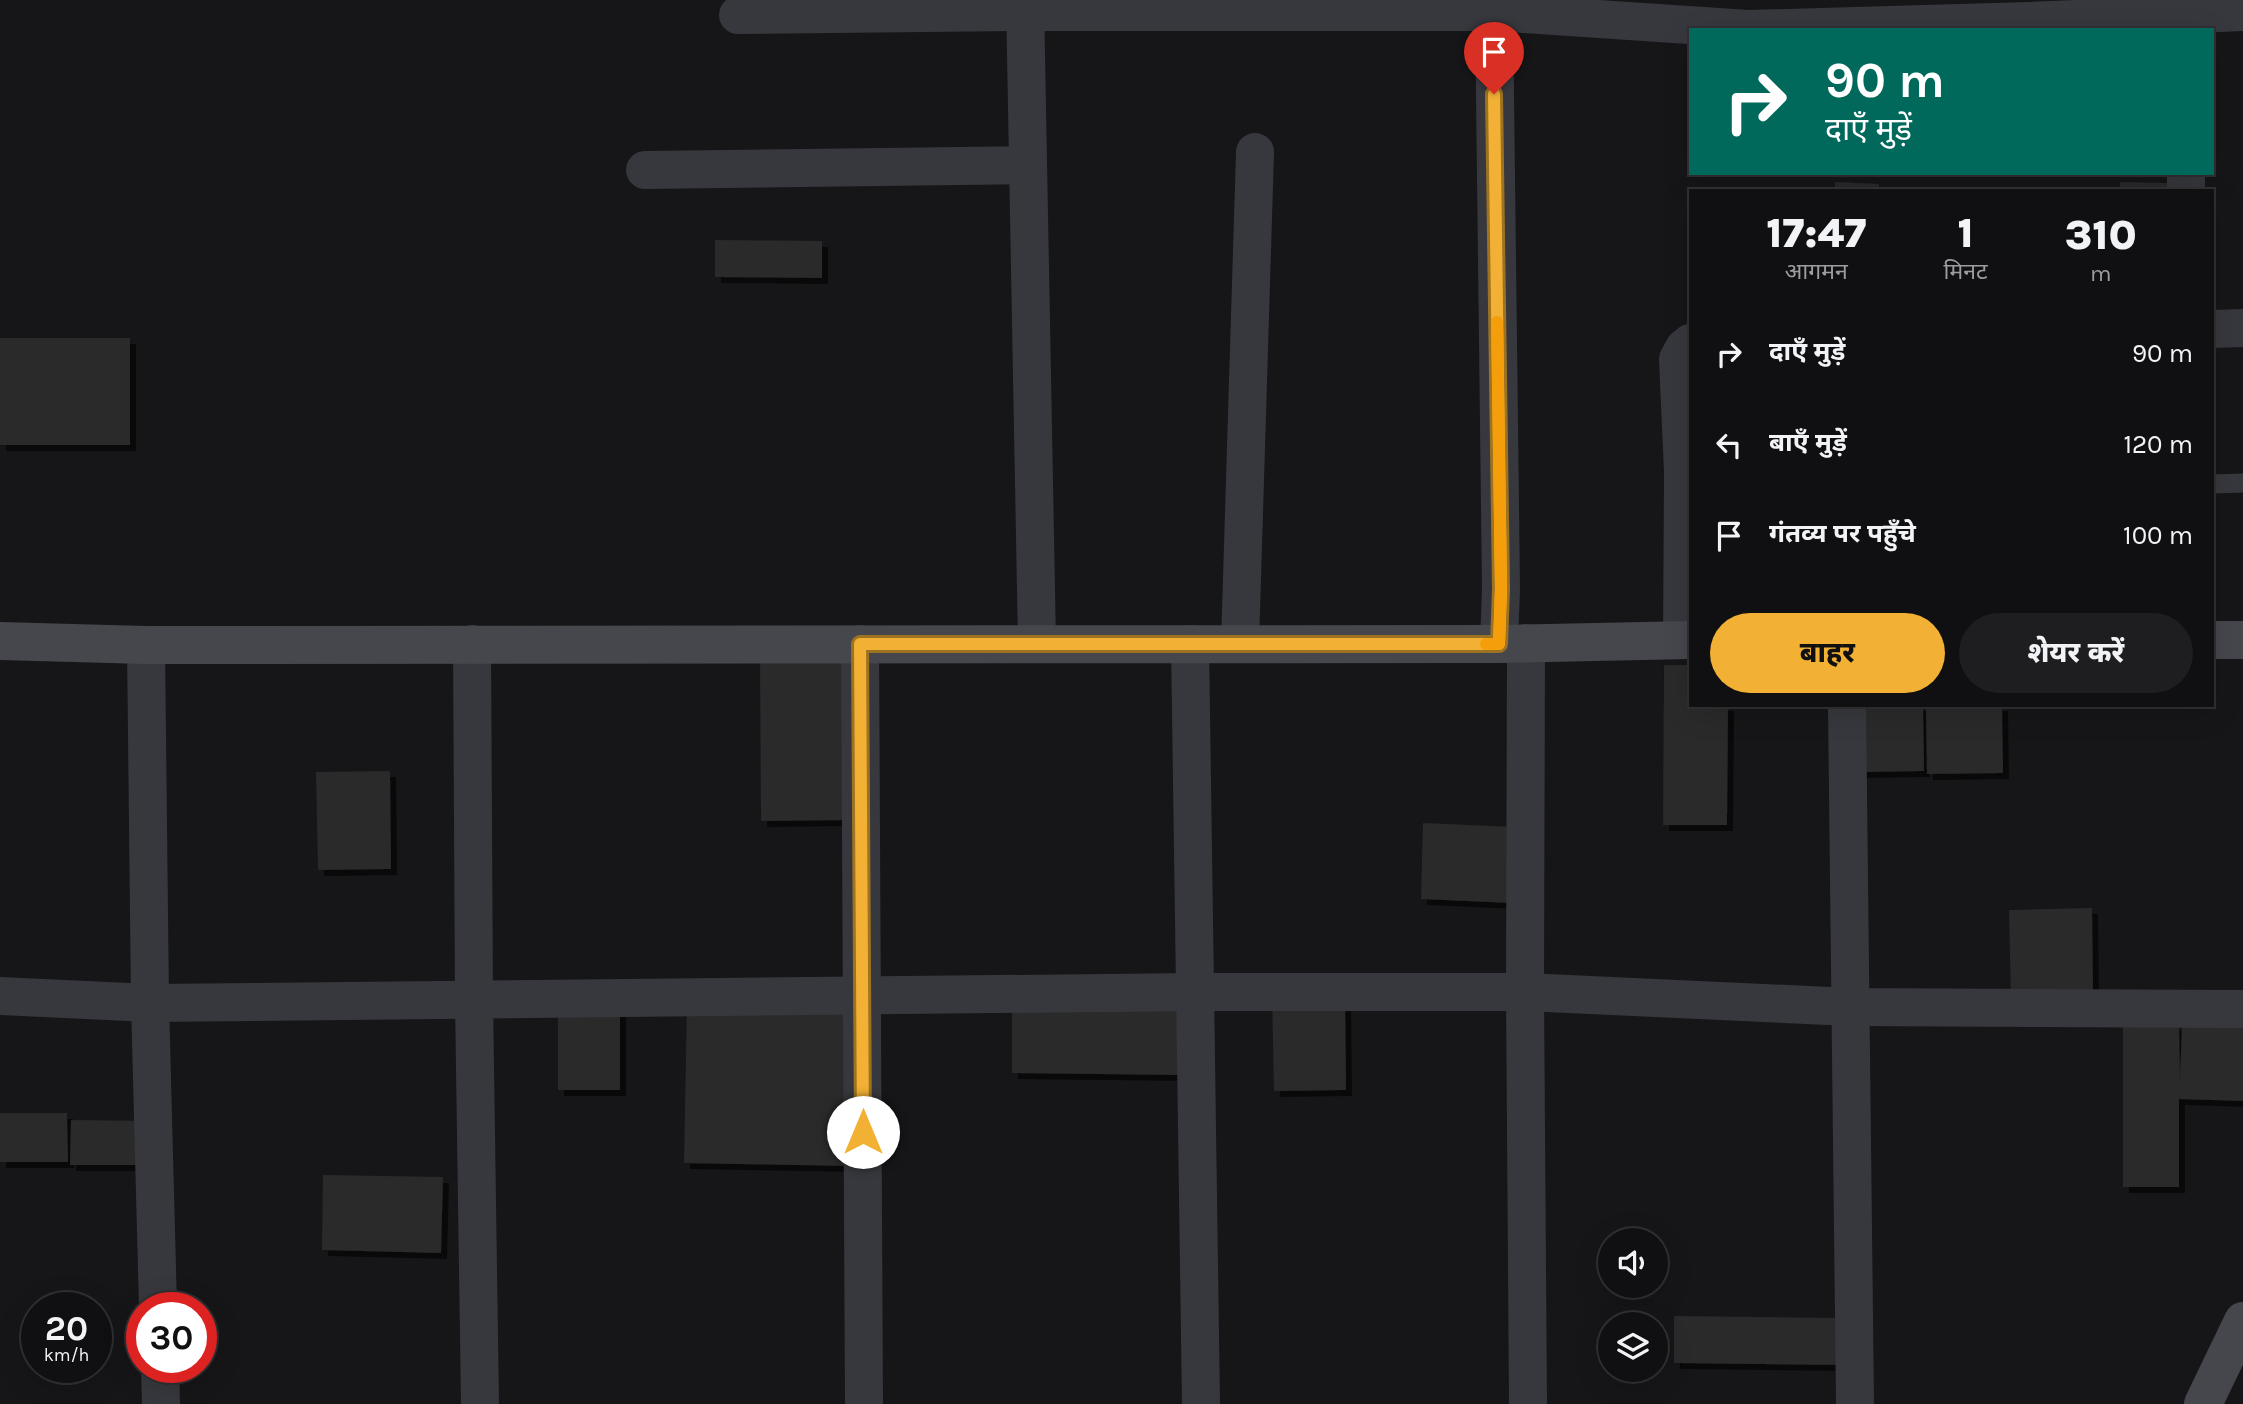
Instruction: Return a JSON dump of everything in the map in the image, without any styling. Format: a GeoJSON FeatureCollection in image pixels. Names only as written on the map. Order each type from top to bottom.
{"type":"FeatureCollection","features":[{"type":"Feature","properties":{"kind":"street"},"geometry":{"type":"LineString","coordinates":[[1025,6],[1037,644]]}},
{"type":"Feature","properties":{"kind":"street"},"geometry":{"type":"LineString","coordinates":[[738,16],[1025,6],[1493,12],[1733,28]]}},
{"type":"Feature","properties":{"kind":"street"},"geometry":{"type":"LineString","coordinates":[[1493,12],[1501,589],[1512,644],[1525,992],[1528,1404]]}},
{"type":"Feature","properties":{"kind":"street"},"geometry":{"type":"LineString","coordinates":[[1757,28],[1896,12],[2243,12]]}},
{"type":"Feature","properties":{"kind":"street"},"geometry":{"type":"LineString","coordinates":[[1240,644],[1255,152]]}},
{"type":"Feature","properties":{"kind":"street"},"geometry":{"type":"LineString","coordinates":[[645,170],[1028,165]]}},
{"type":"Feature","properties":{"kind":"street"},"geometry":{"type":"LineString","coordinates":[[2214,329],[2243,328]]}},
{"type":"Feature","properties":{"kind":"street"},"geometry":{"type":"LineString","coordinates":[[0,641],[146,645],[472,645],[1512,644],[1686,640],[1678,359],[1689,345]]}},
{"type":"Feature","properties":{"kind":"street"},"geometry":{"type":"LineString","coordinates":[[2214,640],[2243,640]]}},
{"type":"Feature","properties":{"kind":"street"},"geometry":{"type":"LineString","coordinates":[[860,644],[864,1404]]}},
{"type":"Feature","properties":{"kind":"street"},"geometry":{"type":"LineString","coordinates":[[1190,644],[1201,1404]]}},
{"type":"Feature","properties":{"kind":"street"},"geometry":{"type":"LineString","coordinates":[[146,645],[150,1003],[158,1292]]}},
{"type":"Feature","properties":{"kind":"street"},"geometry":{"type":"LineString","coordinates":[[472,645],[480,1404]]}},
{"type":"Feature","properties":{"kind":"street"},"geometry":{"type":"LineString","coordinates":[[1847,707],[1855,1404]]}},
{"type":"Feature","properties":{"kind":"street"},"geometry":{"type":"LineString","coordinates":[[0,996],[150,1003],[1195,992],[1525,992],[1851,1007],[2243,1009]]}},
{"type":"Feature","properties":{"kind":"street"},"geometry":{"type":"LineString","coordinates":[[2204,1404],[2243,1321]]}},
{"type":"Feature","properties":{"kind":"street"},"geometry":{"type":"LineString","coordinates":[[160,1383],[161,1404]]}},
{"type":"Feature","properties":{"kind":"lane"},"geometry":{"type":"LineString","coordinates":[[2214,484],[2243,484]]}},
{"type":"Feature","properties":{"kind":"building"},"geometry":{"type":"Polygon","coordinates":[[[1835,182],[1879,184],[1879,189],[1835,189],[1835,182]]]}},
{"type":"Feature","properties":{"kind":"building"},"geometry":{"type":"Polygon","coordinates":[[[2120,182],[2167,183],[2167,189],[2120,189],[2120,182]]]}},
{"type":"Feature","properties":{"kind":"building"},"geometry":{"type":"Polygon","coordinates":[[[715,240],[822,241],[822,278],[715,277],[715,240]]]}},
{"type":"Feature","properties":{"kind":"building"},"geometry":{"type":"Polygon","coordinates":[[[0,338],[130,338],[130,445],[0,445],[0,338]]]}},
{"type":"Feature","properties":{"kind":"building"},"geometry":{"type":"Polygon","coordinates":[[[846,652],[847,820],[761,821],[760,653],[846,652]]]}},
{"type":"Feature","properties":{"kind":"building"},"geometry":{"type":"Polygon","coordinates":[[[1664,665],[1689,665],[1689,707],[1728,707],[1727,825],[1663,825],[1664,665]]]}},
{"type":"Feature","properties":{"kind":"building"},"geometry":{"type":"Polygon","coordinates":[[[1860,707],[1923,707],[1924,771],[1861,772],[1860,707]]]}},
{"type":"Feature","properties":{"kind":"building"},"geometry":{"type":"Polygon","coordinates":[[[1926,707],[2002,707],[2003,773],[1927,774],[1926,707]]]}},
{"type":"Feature","properties":{"kind":"building"},"geometry":{"type":"Polygon","coordinates":[[[390,771],[391,869],[318,870],[316,772],[390,771]]]}},
{"type":"Feature","properties":{"kind":"building"},"geometry":{"type":"Polygon","coordinates":[[[1423,823],[1515,827],[1512,903],[1421,899],[1423,823]]]}},
{"type":"Feature","properties":{"kind":"building"},"geometry":{"type":"Polygon","coordinates":[[[2092,908],[2093,996],[2011,998],[2009,910],[2092,908]]]}},
{"type":"Feature","properties":{"kind":"building"},"geometry":{"type":"Polygon","coordinates":[[[1345,992],[1346,1090],[1274,1091],[1272,993],[1345,992]]]}},
{"type":"Feature","properties":{"kind":"building"},"geometry":{"type":"Polygon","coordinates":[[[1012,995],[1182,997],[1182,1075],[1012,1073],[1012,995]]]}},
{"type":"Feature","properties":{"kind":"building"},"geometry":{"type":"Polygon","coordinates":[[[558,1002],[620,1002],[620,1090],[558,1090],[558,1002]]]}},
{"type":"Feature","properties":{"kind":"building"},"geometry":{"type":"Polygon","coordinates":[[[687,1004],[851,1006],[849,1166],[684,1163],[687,1004]]]}},
{"type":"Feature","properties":{"kind":"building"},"geometry":{"type":"Polygon","coordinates":[[[2182,1024],[2243,1026],[2243,1101],[2179,1099],[2179,1187],[2123,1187],[2123,1025],[2179,1025],[2180,1079],[2182,1024]]]}},
{"type":"Feature","properties":{"kind":"building"},"geometry":{"type":"Polygon","coordinates":[[[0,1113],[67,1113],[68,1162],[0,1162],[0,1113]]]}},
{"type":"Feature","properties":{"kind":"building"},"geometry":{"type":"Polygon","coordinates":[[[71,1120],[151,1121],[151,1165],[70,1165],[71,1120]]]}},
{"type":"Feature","properties":{"kind":"building"},"geometry":{"type":"Polygon","coordinates":[[[323,1175],[443,1177],[441,1253],[322,1250],[323,1175]]]}},
{"type":"Feature","properties":{"kind":"building"},"geometry":{"type":"Polygon","coordinates":[[[1674,1316],[1846,1318],[1846,1365],[1674,1363],[1674,1316]]]}},
{"type":"Feature","properties":{"kind":"slow traffic"},"geometry":{"type":"LineString","coordinates":[[1486,644],[1499,644],[1501,589],[1497,322]]}},
{"type":"Feature","properties":{"kind":"route"},"geometry":{"type":"LineString","coordinates":[[863,1132],[860,644],[1499,644],[1501,589],[1494,94]]}}]}
